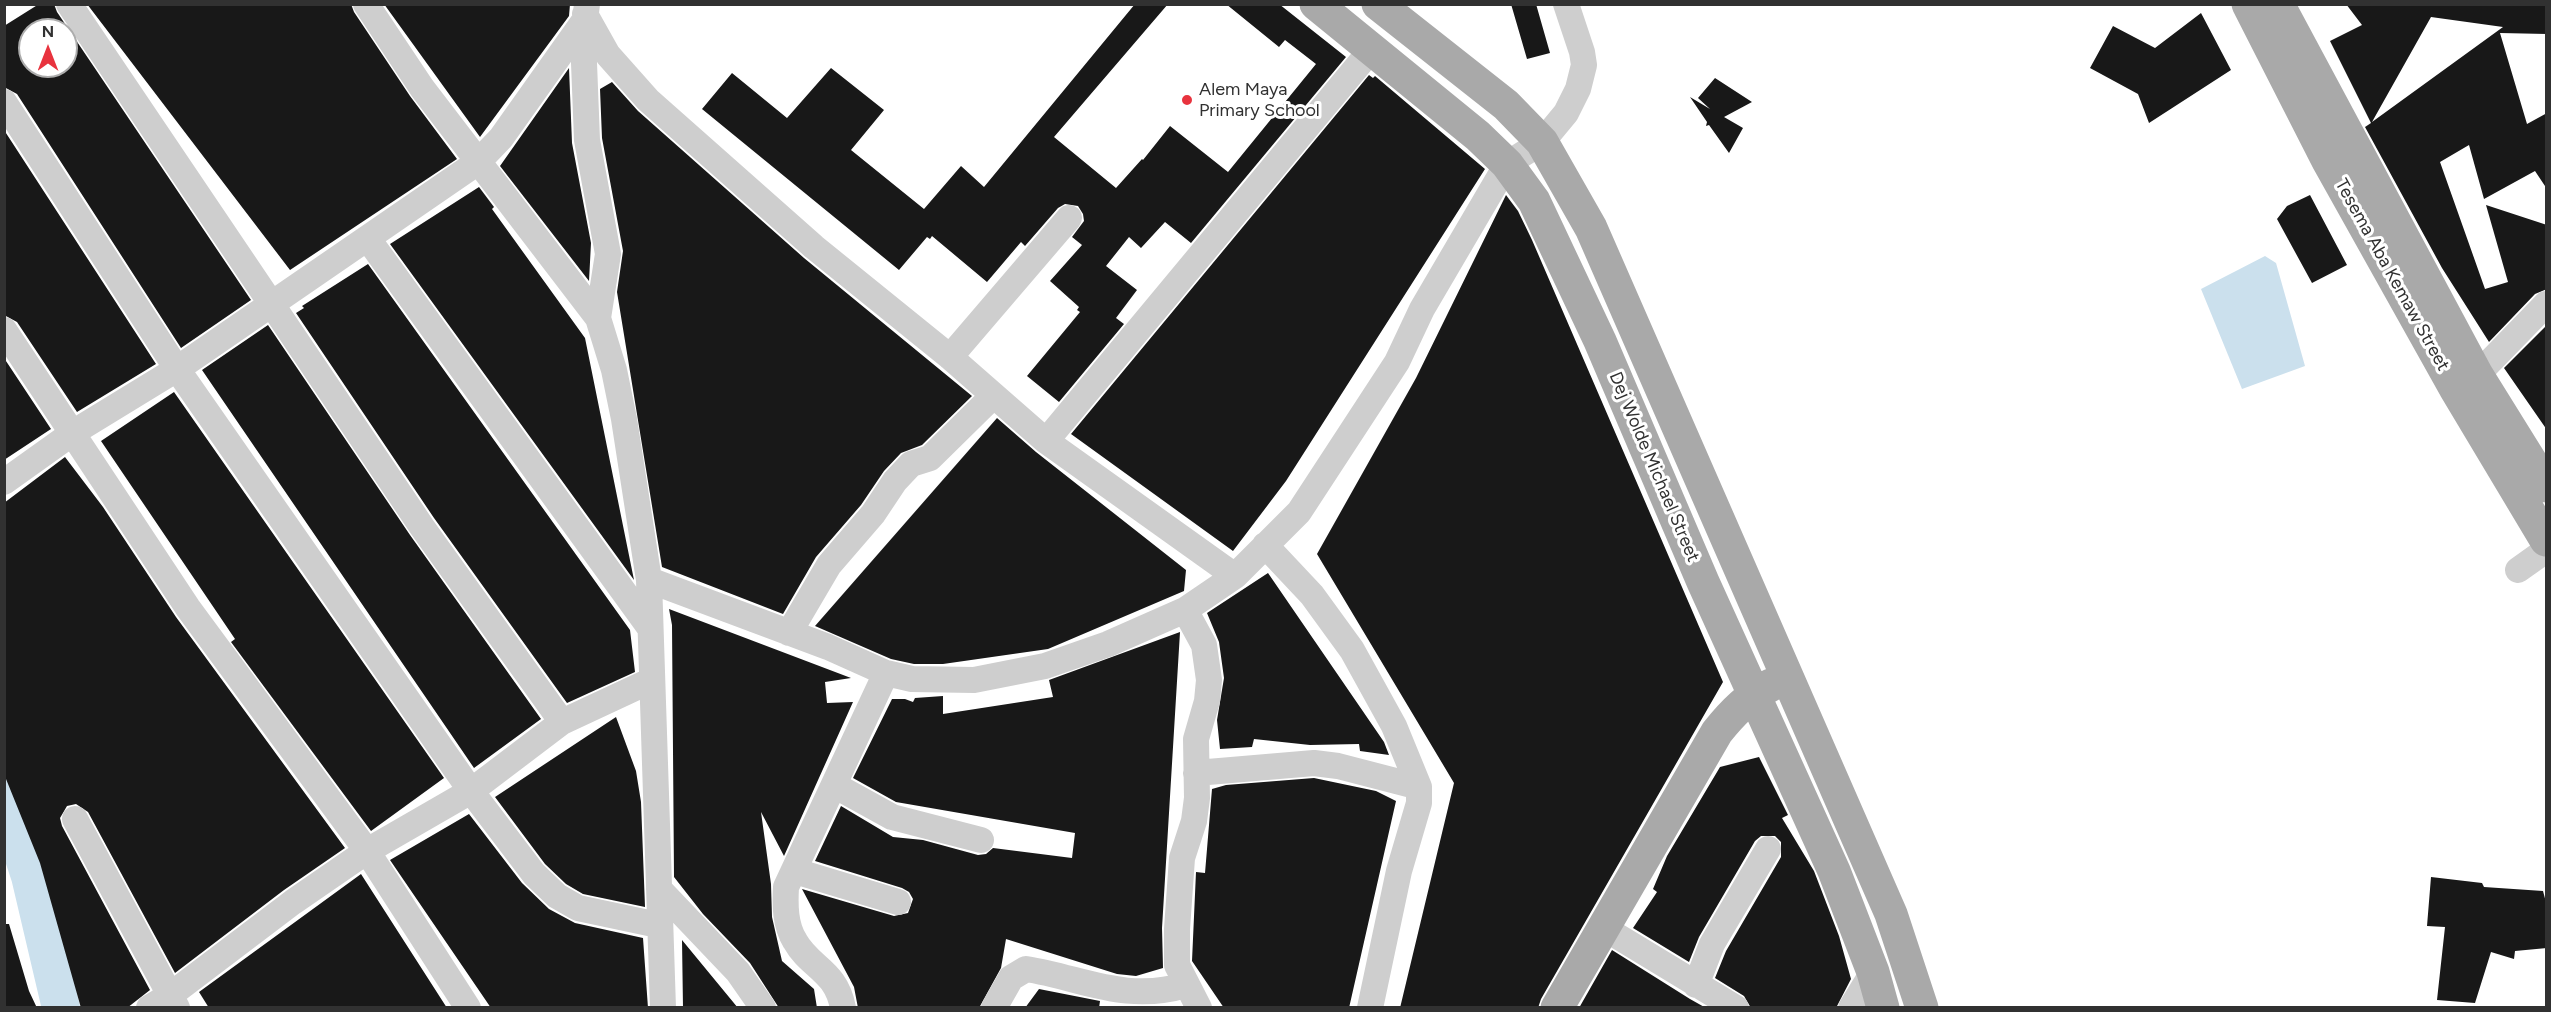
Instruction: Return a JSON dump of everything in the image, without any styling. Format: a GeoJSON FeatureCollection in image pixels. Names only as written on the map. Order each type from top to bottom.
{"type":"FeatureCollection","features":[{"type":"Feature","properties":{"kind":"main road","name":"Dej Wolde Michael Street"},"geometry":{"type":"LineString","coordinates":[[1316,4],[1478,136],[1507,164],[1534,201],[1558,249],[1753,695],[1834,871],[1873,972],[1883,1008]]}},
{"type":"Feature","properties":{"kind":"main road","name":"Dej Wolde Michael Street"},"geometry":{"type":"LineString","coordinates":[[1378,4],[1490,92],[1542,142],[1591,228],[1891,914],[1922,1008]]}},
{"type":"Feature","properties":{"kind":"main road","name":"Tesema Aba Kemaw Street"},"geometry":{"type":"LineString","coordinates":[[2248,4],[2328,161],[2466,381],[2547,486]]}},
{"type":"Feature","properties":{"kind":"main road","name":"Tesema Aba Kemaw Street"},"geometry":{"type":"LineString","coordinates":[[2278,4],[2547,540]]}},
{"type":"Feature","properties":{"kind":"main road"},"geometry":{"type":"LineString","coordinates":[[1557,1008],[1717,732],[1735,710],[1753,695],[1788,677]]}},
{"type":"Feature","properties":{"kind":"street"},"geometry":{"type":"LineString","coordinates":[[69,4],[422,527],[562,722]]}},
{"type":"Feature","properties":{"kind":"street"},"geometry":{"type":"LineString","coordinates":[[366,4],[422,88],[598,318],[614,370],[624,418],[649,580],[659,889],[658,925],[663,1008]]}},
{"type":"Feature","properties":{"kind":"street"},"geometry":{"type":"LineString","coordinates":[[649,580],[789,633],[886,673],[912,679],[974,680],[1046,666],[1108,644],[1185,610],[1235,576],[1299,512],[1392,371],[1422,309],[1507,164],[1542,142],[1566,113],[1582,78],[1582,52],[1566,4]]}},
{"type":"Feature","properties":{"kind":"street"},"geometry":{"type":"LineString","coordinates":[[4,482],[74,432],[177,369],[270,302],[368,239],[478,162],[501,138],[585,13]]}},
{"type":"Feature","properties":{"kind":"street"},"geometry":{"type":"LineString","coordinates":[[585,13],[587,140],[608,254],[598,318]]}},
{"type":"Feature","properties":{"kind":"street"},"geometry":{"type":"LineString","coordinates":[[585,13],[608,55],[648,100],[814,247],[950,357],[1046,441],[1235,576]]}},
{"type":"Feature","properties":{"kind":"street"},"geometry":{"type":"LineString","coordinates":[[1046,441],[1371,50]]}},
{"type":"Feature","properties":{"kind":"street"},"geometry":{"type":"LineString","coordinates":[[4,102],[177,369],[471,791],[534,874],[557,896],[578,908],[658,925]]}},
{"type":"Feature","properties":{"kind":"street"},"geometry":{"type":"LineString","coordinates":[[950,357],[1069,218]]}},
{"type":"Feature","properties":{"kind":"street"},"geometry":{"type":"LineString","coordinates":[[1558,249],[1591,228]]}},
{"type":"Feature","properties":{"kind":"street"},"geometry":{"type":"LineString","coordinates":[[368,239],[650,628]]}},
{"type":"Feature","properties":{"kind":"street"},"geometry":{"type":"LineString","coordinates":[[2466,381],[2547,304]]}},
{"type":"Feature","properties":{"kind":"street"},"geometry":{"type":"LineString","coordinates":[[4,330],[74,432],[188,608],[367,851],[468,1008]]}},
{"type":"Feature","properties":{"kind":"street"},"geometry":{"type":"LineString","coordinates":[[789,633],[829,565],[873,514],[895,481],[911,464],[930,458],[993,396]]}},
{"type":"Feature","properties":{"kind":"street"},"geometry":{"type":"LineString","coordinates":[[1265,545],[1312,595],[1352,650],[1394,726],[1419,787],[1419,803],[1399,871],[1370,1008]]}},
{"type":"Feature","properties":{"kind":"street"},"geometry":{"type":"LineString","coordinates":[[2518,570],[2547,550]]}},
{"type":"Feature","properties":{"kind":"street"},"geometry":{"type":"LineString","coordinates":[[1185,610],[1204,645],[1209,680],[1207,701],[1196,739],[1194,821],[1182,858],[1178,889],[1177,965],[1199,1008]]}},
{"type":"Feature","properties":{"kind":"street"},"geometry":{"type":"LineString","coordinates":[[843,1008],[831,977],[795,942],[786,917],[786,887],[886,673]]}},
{"type":"Feature","properties":{"kind":"street"},"geometry":{"type":"LineString","coordinates":[[75,819],[165,1004],[293,902],[367,851],[471,791],[562,722],[652,680]]}},
{"type":"Feature","properties":{"kind":"street"},"geometry":{"type":"LineString","coordinates":[[1196,773],[1314,763],[1347,768],[1419,787]]}},
{"type":"Feature","properties":{"kind":"street"},"geometry":{"type":"LineString","coordinates":[[834,785],[892,817],[981,840]]}},
{"type":"Feature","properties":{"kind":"street"},"geometry":{"type":"LineString","coordinates":[[1696,985],[1712,944],[1731,908],[1768,849]]}},
{"type":"Feature","properties":{"kind":"street"},"geometry":{"type":"LineString","coordinates":[[795,871],[898,902]]}},
{"type":"Feature","properties":{"kind":"street"},"geometry":{"type":"LineString","coordinates":[[659,889],[738,972],[763,1008]]}},
{"type":"Feature","properties":{"kind":"street"},"geometry":{"type":"LineString","coordinates":[[1605,928],[1736,1008]]}},
{"type":"Feature","properties":{"kind":"street"},"geometry":{"type":"LineString","coordinates":[[994,1008],[1011,978],[1026,969],[1079,983],[1136,992],[1186,985]]}},
{"type":"Feature","properties":{"kind":"street"},"geometry":{"type":"LineString","coordinates":[[1851,1008],[1873,972]]}},
{"type":"Feature","properties":{"kind":"water"},"geometry":{"type":"Polygon","coordinates":[[[2265,256],[2276,263],[2305,366],[2242,389],[2201,289],[2265,256]]]}},
{"type":"Feature","properties":{"kind":"building"},"geometry":{"type":"Polygon","coordinates":[[[39,4],[54,4],[61,18],[18,18],[18,78],[78,78],[78,43],[251,300],[181,348],[17,94],[4,87],[4,26],[39,4]]]}},
{"type":"Feature","properties":{"kind":"building"},"geometry":{"type":"Polygon","coordinates":[[[87,4],[351,4],[410,96],[457,159],[290,270],[87,4]]]}},
{"type":"Feature","properties":{"kind":"building"},"geometry":{"type":"Polygon","coordinates":[[[384,4],[570,4],[569,16],[480,137],[384,4]]]}},
{"type":"Feature","properties":{"kind":"building"},"geometry":{"type":"Polygon","coordinates":[[[1135,4],[1168,4],[1054,137],[1116,188],[1143,160],[1170,126],[1228,172],[1316,64],[1285,40],[1279,47],[1226,4],[1279,4],[1346,57],[1191,243],[1165,222],[1141,248],[1129,237],[1106,266],[1137,290],[1116,318],[1124,324],[1059,402],[1027,376],[1080,312],[1077,310],[1079,307],[1050,281],[1082,245],[1072,237],[1084,221],[1078,206],[1065,204],[1058,208],[1025,246],[1021,242],[987,282],[932,236],[930,239],[927,237],[899,270],[702,109],[732,73],[787,118],[831,68],[884,110],[851,150],[924,209],[961,166],[984,187],[1135,4]]]}},
{"type":"Feature","properties":{"kind":"building"},"geometry":{"type":"Polygon","coordinates":[[[1511,4],[1536,4],[1550,53],[1527,59],[1511,4]]]}},
{"type":"Feature","properties":{"kind":"building"},"geometry":{"type":"Polygon","coordinates":[[[2346,4],[2547,4],[2547,34],[2500,33],[2527,124],[2547,113],[2547,189],[2535,171],[2484,199],[2469,145],[2440,162],[2485,289],[2508,282],[2486,205],[2547,225],[2547,289],[2535,294],[2489,342],[2442,268],[2365,127],[2371,123],[2330,41],[2362,25],[2346,4]],[[2431,17],[2372,122],[2503,27],[2431,17]]]}},
{"type":"Feature","properties":{"kind":"building"},"geometry":{"type":"Polygon","coordinates":[[[2201,13],[2231,70],[2149,123],[2138,94],[2090,68],[2113,26],[2155,48],[2201,13]]]}},
{"type":"Feature","properties":{"kind":"building"},"geometry":{"type":"Polygon","coordinates":[[[569,68],[572,143],[591,243],[589,281],[500,166],[569,68]]]}},
{"type":"Feature","properties":{"kind":"building"},"geometry":{"type":"Polygon","coordinates":[[[1369,75],[1373,78],[1375,76],[1485,169],[1286,481],[1233,551],[1071,434],[1369,75]]]}},
{"type":"Feature","properties":{"kind":"building"},"geometry":{"type":"Polygon","coordinates":[[[1715,78],[1752,102],[1724,117],[1743,128],[1729,153],[1709,125],[1706,126],[1707,122],[1690,97],[1710,109],[1698,98],[1715,78]]]}},
{"type":"Feature","properties":{"kind":"building"},"geometry":{"type":"Polygon","coordinates":[[[612,82],[638,111],[804,258],[972,396],[922,445],[901,453],[884,471],[861,505],[816,557],[783,614],[662,567],[617,292],[623,251],[602,138],[600,89],[612,82]]]}},
{"type":"Feature","properties":{"kind":"building"},"geometry":{"type":"Polygon","coordinates":[[[4,130],[156,364],[77,412],[17,322],[4,315],[4,130]]]}},
{"type":"Feature","properties":{"kind":"building"},"geometry":{"type":"Polygon","coordinates":[[[479,187],[494,207],[492,209],[585,338],[634,580],[390,244],[479,187]]]}},
{"type":"Feature","properties":{"kind":"building"},"geometry":{"type":"Polygon","coordinates":[[[1506,195],[1518,211],[1532,240],[1723,682],[1541,999],[1538,1008],[1400,1008],[1454,783],[1317,554],[1416,378],[1506,195]]]}},
{"type":"Feature","properties":{"kind":"building"},"geometry":{"type":"Polygon","coordinates":[[[2310,195],[2347,265],[2312,283],[2277,219],[2287,206],[2310,195]]]}},
{"type":"Feature","properties":{"kind":"building"},"geometry":{"type":"Polygon","coordinates":[[[368,264],[630,630],[635,672],[567,703],[434,518],[296,313],[304,308],[302,306],[368,264]]]}},
{"type":"Feature","properties":{"kind":"building"},"geometry":{"type":"Polygon","coordinates":[[[268,325],[410,535],[541,719],[474,768],[202,370],[268,325]]]}},
{"type":"Feature","properties":{"kind":"building"},"geometry":{"type":"Polygon","coordinates":[[[2547,325],[2547,430],[2504,368],[2547,325]]]}},
{"type":"Feature","properties":{"kind":"building"},"geometry":{"type":"Polygon","coordinates":[[[4,358],[51,429],[4,460],[4,358]]]}},
{"type":"Feature","properties":{"kind":"building"},"geometry":{"type":"Polygon","coordinates":[[[174,392],[444,778],[371,831],[231,642],[235,639],[101,441],[174,392]]]}},
{"type":"Feature","properties":{"kind":"building"},"geometry":{"type":"Polygon","coordinates":[[[997,418],[1036,452],[1186,570],[1184,591],[1048,649],[943,664],[914,664],[891,659],[815,626],[997,418]]]}},
{"type":"Feature","properties":{"kind":"building"},"geometry":{"type":"Polygon","coordinates":[[[65,457],[103,507],[176,617],[345,848],[284,890],[175,973],[88,812],[76,804],[67,806],[60,818],[62,826],[150,990],[127,1008],[81,1008],[40,863],[4,774],[4,503],[65,457]]]}},
{"type":"Feature","properties":{"kind":"building"},"geometry":{"type":"Polygon","coordinates":[[[1268,573],[1384,742],[1389,755],[1360,751],[1359,744],[1310,745],[1254,739],[1252,747],[1220,749],[1217,720],[1224,678],[1219,642],[1207,613],[1268,573]]]}},
{"type":"Feature","properties":{"kind":"building"},"geometry":{"type":"Polygon","coordinates":[[[669,609],[851,678],[825,682],[827,703],[853,702],[784,856],[761,812],[771,884],[772,917],[782,961],[814,989],[817,1008],[779,1008],[750,963],[703,914],[674,877],[672,625],[669,609]]]}},
{"type":"Feature","properties":{"kind":"building"},"geometry":{"type":"Polygon","coordinates":[[[1180,632],[1162,928],[1163,968],[1136,976],[1117,974],[1006,939],[1001,968],[979,1008],[858,1008],[854,987],[802,889],[894,916],[908,913],[913,899],[909,892],[902,888],[815,861],[841,806],[893,837],[923,840],[978,855],[986,854],[993,848],[1072,858],[1075,833],[896,802],[853,778],[892,699],[905,699],[913,702],[915,698],[943,696],[943,714],[1053,697],[1049,680],[1180,632]]]}},
{"type":"Feature","properties":{"kind":"building"},"geometry":{"type":"Polygon","coordinates":[[[616,717],[636,771],[641,802],[645,907],[583,894],[566,884],[545,864],[495,797],[616,717]]]}},
{"type":"Feature","properties":{"kind":"building"},"geometry":{"type":"Polygon","coordinates":[[[1759,757],[1788,815],[1782,818],[1814,871],[1839,936],[1851,979],[1836,1008],[1751,1008],[1744,996],[1715,978],[1726,951],[1781,857],[1781,842],[1775,836],[1761,836],[1755,841],[1699,937],[1689,962],[1633,928],[1657,892],[1653,889],[1667,856],[1720,767],[1759,757]]]}},
{"type":"Feature","properties":{"kind":"building"},"geometry":{"type":"Polygon","coordinates":[[[1314,778],[1376,791],[1396,801],[1349,1008],[1224,1008],[1192,961],[1196,872],[1205,873],[1212,789],[1226,785],[1314,778]]]}},
{"type":"Feature","properties":{"kind":"building"},"geometry":{"type":"Polygon","coordinates":[[[469,814],[522,883],[549,909],[575,923],[643,938],[648,1008],[491,1008],[390,860],[469,814]]]}},
{"type":"Feature","properties":{"kind":"building"},"geometry":{"type":"Polygon","coordinates":[[[361,874],[447,1008],[209,1008],[199,992],[361,874]]]}},
{"type":"Feature","properties":{"kind":"building"},"geometry":{"type":"Polygon","coordinates":[[[2431,877],[2482,883],[2484,887],[2543,891],[2547,906],[2547,948],[2515,951],[2514,959],[2491,952],[2475,1003],[2437,1000],[2445,927],[2427,926],[2431,877]]]}},
{"type":"Feature","properties":{"kind":"building"},"geometry":{"type":"Polygon","coordinates":[[[4,924],[9,924],[29,991],[37,1008],[4,1008],[4,924]]]}},
{"type":"Feature","properties":{"kind":"building"},"geometry":{"type":"Polygon","coordinates":[[[682,940],[738,1008],[683,1008],[682,940]]]}},
{"type":"Feature","properties":{"kind":"building"},"geometry":{"type":"Polygon","coordinates":[[[1612,950],[1690,999],[1706,1008],[1579,1008],[1612,950]]]}},
{"type":"Feature","properties":{"kind":"building"},"geometry":{"type":"Polygon","coordinates":[[[1039,989],[1100,1001],[1099,1008],[1025,1008],[1039,989]]]}},
{"type":"Feature","properties":{"kind":"waterway"},"geometry":{"type":"LineString","coordinates":[[4,797],[30,876],[61,1008]]}},
{"type":"Feature","properties":{"kind":"place","name":"Alem Maya Primary School"},"geometry":{"type":"Point","coordinates":[1187,100]}}]}
